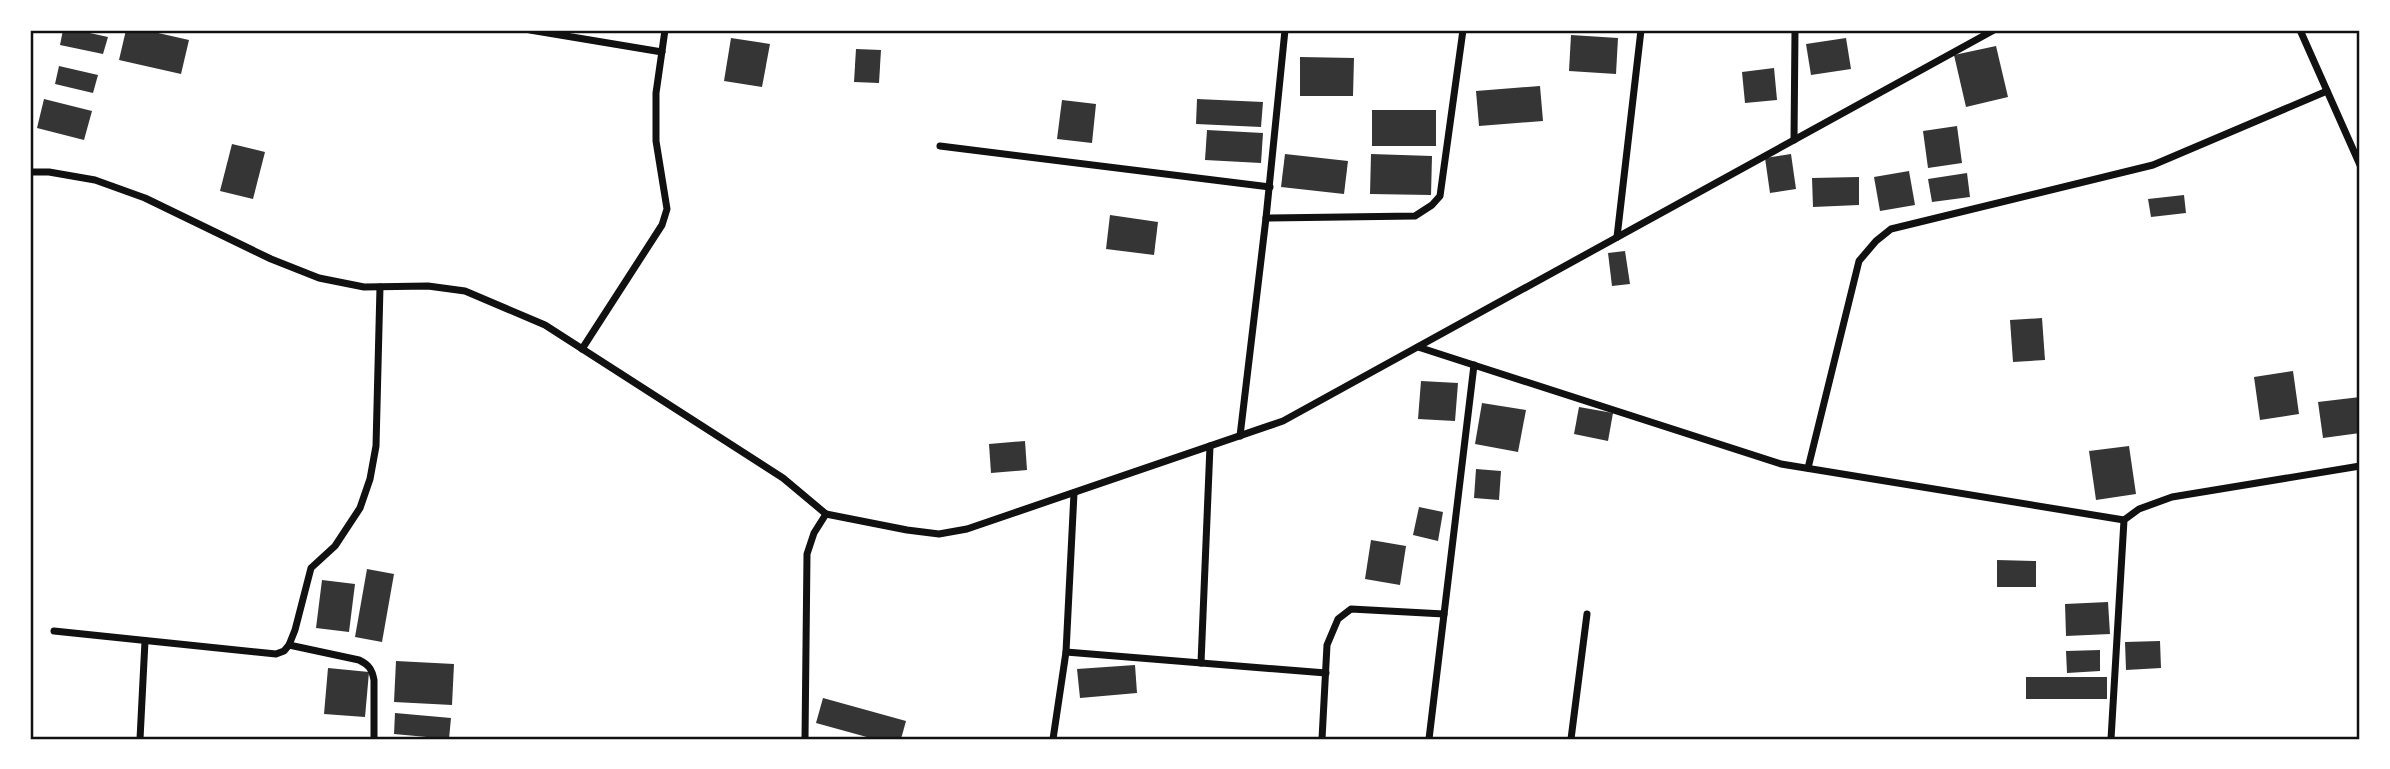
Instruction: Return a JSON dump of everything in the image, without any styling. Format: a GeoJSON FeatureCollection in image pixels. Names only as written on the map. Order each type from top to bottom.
{"type":"FeatureCollection","features":[{"type":"Feature","properties":{"kind":"street"},"geometry":{"type":"LineString","coordinates":[[530,30],[662,52]]}},
{"type":"Feature","properties":{"kind":"street"},"geometry":{"type":"LineString","coordinates":[[582,349],[662,225],[667,209],[656,141],[656,93],[665,30]]}},
{"type":"Feature","properties":{"kind":"street"},"geometry":{"type":"LineString","coordinates":[[1240,436],[1285,30]]}},
{"type":"Feature","properties":{"kind":"street"},"geometry":{"type":"LineString","coordinates":[[1266,218],[1415,216],[1432,205],[1440,196],[1463,30]]}},
{"type":"Feature","properties":{"kind":"street"},"geometry":{"type":"LineString","coordinates":[[1617,237],[1642,30]]}},
{"type":"Feature","properties":{"kind":"street"},"geometry":{"type":"LineString","coordinates":[[1794,140],[1796,30]]}},
{"type":"Feature","properties":{"kind":"street"},"geometry":{"type":"LineString","coordinates":[[30,170],[94,180],[145,198],[271,259],[319,278],[364,287],[428,286],[465,291],[545,325],[783,478],[825,514],[868,524],[939,534],[967,529],[1283,421],[1994,30]]}},
{"type":"Feature","properties":{"kind":"street"},"geometry":{"type":"LineString","coordinates":[[2300,30],[2360,165]]}},
{"type":"Feature","properties":{"kind":"street"},"geometry":{"type":"LineString","coordinates":[[1808,468],[1859,261],[1876,240],[1892,229],[2152,165],[2327,91]]}},
{"type":"Feature","properties":{"kind":"street"},"geometry":{"type":"LineString","coordinates":[[940,146],[1269,187]]}},
{"type":"Feature","properties":{"kind":"street"},"geometry":{"type":"LineString","coordinates":[[54,631],[276,654],[284,651],[295,630],[311,568],[335,546],[360,508],[370,479],[376,446],[380,287]]}},
{"type":"Feature","properties":{"kind":"street"},"geometry":{"type":"LineString","coordinates":[[1418,347],[1781,464],[2124,520],[2139,509],[2172,497],[2360,466]]}},
{"type":"Feature","properties":{"kind":"street"},"geometry":{"type":"LineString","coordinates":[[1429,739],[1474,365]]}},
{"type":"Feature","properties":{"kind":"street"},"geometry":{"type":"LineString","coordinates":[[1201,663],[1210,446]]}},
{"type":"Feature","properties":{"kind":"street"},"geometry":{"type":"LineString","coordinates":[[1053,739],[1066,652],[1074,493]]}},
{"type":"Feature","properties":{"kind":"street"},"geometry":{"type":"LineString","coordinates":[[805,739],[807,554],[814,533],[825,514]]}},
{"type":"Feature","properties":{"kind":"street"},"geometry":{"type":"LineString","coordinates":[[2111,739],[2124,520]]}},
{"type":"Feature","properties":{"kind":"street"},"geometry":{"type":"LineString","coordinates":[[1322,739],[1327,645],[1338,619],[1351,609],[1444,614]]}},
{"type":"Feature","properties":{"kind":"street"},"geometry":{"type":"LineString","coordinates":[[1571,739],[1587,614]]}},
{"type":"Feature","properties":{"kind":"street"},"geometry":{"type":"LineString","coordinates":[[140,739],[145,641]]}},
{"type":"Feature","properties":{"kind":"street"},"geometry":{"type":"LineString","coordinates":[[289,645],[359,660],[368,665],[373,671],[374,680],[374,739]]}},
{"type":"Feature","properties":{"kind":"street"},"geometry":{"type":"LineString","coordinates":[[1066,652],[1326,673]]}},
{"type":"Feature","properties":{"kind":"building"},"geometry":{"type":"Polygon","coordinates":[[[63,30],[108,37],[103,54],[60,45],[63,30]]]}},
{"type":"Feature","properties":{"kind":"building"},"geometry":{"type":"Polygon","coordinates":[[[126,30],[145,30],[189,40],[181,74],[119,60],[126,30]]]}},
{"type":"Feature","properties":{"kind":"building"},"geometry":{"type":"Polygon","coordinates":[[[1571,35],[1618,38],[1616,74],[1569,71],[1571,35]]]}},
{"type":"Feature","properties":{"kind":"building"},"geometry":{"type":"Polygon","coordinates":[[[731,38],[770,44],[762,87],[724,81],[731,38]]]}},
{"type":"Feature","properties":{"kind":"building"},"geometry":{"type":"Polygon","coordinates":[[[1846,38],[1851,69],[1811,75],[1806,44],[1846,38]]]}},
{"type":"Feature","properties":{"kind":"building"},"geometry":{"type":"Polygon","coordinates":[[[1996,46],[2008,97],[1966,107],[1954,55],[1996,46]]]}},
{"type":"Feature","properties":{"kind":"building"},"geometry":{"type":"Polygon","coordinates":[[[856,49],[881,50],[879,83],[854,82],[856,49]]]}},
{"type":"Feature","properties":{"kind":"building"},"geometry":{"type":"Polygon","coordinates":[[[1300,57],[1354,58],[1353,96],[1300,96],[1300,57]]]}},
{"type":"Feature","properties":{"kind":"building"},"geometry":{"type":"Polygon","coordinates":[[[59,66],[98,75],[93,93],[55,84],[59,66]]]}},
{"type":"Feature","properties":{"kind":"building"},"geometry":{"type":"Polygon","coordinates":[[[1774,68],[1777,100],[1745,103],[1742,72],[1774,68]]]}},
{"type":"Feature","properties":{"kind":"building"},"geometry":{"type":"Polygon","coordinates":[[[1540,86],[1543,121],[1479,126],[1476,91],[1540,86]]]}},
{"type":"Feature","properties":{"kind":"building"},"geometry":{"type":"Polygon","coordinates":[[[44,99],[92,111],[84,140],[37,128],[44,99]]]}},
{"type":"Feature","properties":{"kind":"building"},"geometry":{"type":"Polygon","coordinates":[[[1197,99],[1263,102],[1261,127],[1196,124],[1197,99]]]}},
{"type":"Feature","properties":{"kind":"building"},"geometry":{"type":"Polygon","coordinates":[[[1062,100],[1096,104],[1092,143],[1057,139],[1062,100]]]}},
{"type":"Feature","properties":{"kind":"building"},"geometry":{"type":"Polygon","coordinates":[[[1372,110],[1436,110],[1436,146],[1372,146],[1372,110]]]}},
{"type":"Feature","properties":{"kind":"building"},"geometry":{"type":"Polygon","coordinates":[[[1957,126],[1962,163],[1928,168],[1923,131],[1957,126]]]}},
{"type":"Feature","properties":{"kind":"building"},"geometry":{"type":"Polygon","coordinates":[[[1207,130],[1263,133],[1261,163],[1205,160],[1207,130]]]}},
{"type":"Feature","properties":{"kind":"building"},"geometry":{"type":"Polygon","coordinates":[[[232,144],[265,152],[253,199],[220,191],[232,144]]]}},
{"type":"Feature","properties":{"kind":"building"},"geometry":{"type":"Polygon","coordinates":[[[1285,154],[1348,161],[1344,194],[1281,187],[1285,154]]]}},
{"type":"Feature","properties":{"kind":"building"},"geometry":{"type":"Polygon","coordinates":[[[1371,154],[1432,156],[1431,195],[1370,194],[1371,154]]]}},
{"type":"Feature","properties":{"kind":"building"},"geometry":{"type":"Polygon","coordinates":[[[1791,154],[1796,189],[1770,193],[1765,158],[1791,154]]]}},
{"type":"Feature","properties":{"kind":"building"},"geometry":{"type":"Polygon","coordinates":[[[1909,171],[1915,205],[1880,211],[1874,177],[1909,171]]]}},
{"type":"Feature","properties":{"kind":"building"},"geometry":{"type":"Polygon","coordinates":[[[1967,173],[1970,197],[1932,202],[1928,179],[1967,173]]]}},
{"type":"Feature","properties":{"kind":"building"},"geometry":{"type":"Polygon","coordinates":[[[1859,177],[1859,205],[1813,207],[1812,178],[1859,177]]]}},
{"type":"Feature","properties":{"kind":"building"},"geometry":{"type":"Polygon","coordinates":[[[2184,195],[2186,213],[2151,217],[2148,199],[2184,195]]]}},
{"type":"Feature","properties":{"kind":"building"},"geometry":{"type":"Polygon","coordinates":[[[1110,215],[1158,222],[1154,255],[1106,249],[1110,215]]]}},
{"type":"Feature","properties":{"kind":"building"},"geometry":{"type":"Polygon","coordinates":[[[1625,251],[1630,284],[1612,286],[1608,253],[1625,251]]]}},
{"type":"Feature","properties":{"kind":"building"},"geometry":{"type":"Polygon","coordinates":[[[2042,318],[2045,360],[2013,362],[2010,320],[2042,318]]]}},
{"type":"Feature","properties":{"kind":"building"},"geometry":{"type":"Polygon","coordinates":[[[2293,371],[2299,414],[2260,420],[2254,377],[2293,371]]]}},
{"type":"Feature","properties":{"kind":"building"},"geometry":{"type":"Polygon","coordinates":[[[1421,381],[1458,383],[1455,421],[1418,419],[1421,381]]]}},
{"type":"Feature","properties":{"kind":"building"},"geometry":{"type":"Polygon","coordinates":[[[2360,397],[2360,433],[2323,438],[2318,402],[2360,397]]]}},
{"type":"Feature","properties":{"kind":"building"},"geometry":{"type":"Polygon","coordinates":[[[1482,403],[1526,410],[1518,452],[1475,444],[1482,403]]]}},
{"type":"Feature","properties":{"kind":"building"},"geometry":{"type":"Polygon","coordinates":[[[1579,407],[1613,413],[1608,441],[1574,434],[1579,407]]]}},
{"type":"Feature","properties":{"kind":"building"},"geometry":{"type":"Polygon","coordinates":[[[1025,441],[1027,470],[991,473],[989,444],[1025,441]]]}},
{"type":"Feature","properties":{"kind":"building"},"geometry":{"type":"Polygon","coordinates":[[[2129,446],[2136,494],[2096,500],[2089,451],[2129,446]]]}},
{"type":"Feature","properties":{"kind":"building"},"geometry":{"type":"Polygon","coordinates":[[[1476,469],[1501,471],[1499,500],[1474,498],[1476,469]]]}},
{"type":"Feature","properties":{"kind":"building"},"geometry":{"type":"Polygon","coordinates":[[[1419,507],[1443,512],[1438,541],[1413,535],[1419,507]]]}},
{"type":"Feature","properties":{"kind":"building"},"geometry":{"type":"Polygon","coordinates":[[[1371,540],[1406,546],[1400,585],[1365,579],[1371,540]]]}},
{"type":"Feature","properties":{"kind":"building"},"geometry":{"type":"Polygon","coordinates":[[[1997,560],[2036,561],[2036,587],[1997,587],[1997,560]]]}},
{"type":"Feature","properties":{"kind":"building"},"geometry":{"type":"Polygon","coordinates":[[[367,569],[394,574],[382,642],[355,637],[367,569]]]}},
{"type":"Feature","properties":{"kind":"building"},"geometry":{"type":"Polygon","coordinates":[[[322,580],[355,584],[349,632],[316,628],[322,580]]]}},
{"type":"Feature","properties":{"kind":"building"},"geometry":{"type":"Polygon","coordinates":[[[2108,602],[2110,634],[2066,636],[2065,604],[2108,602]]]}},
{"type":"Feature","properties":{"kind":"building"},"geometry":{"type":"Polygon","coordinates":[[[2160,641],[2161,668],[2126,670],[2125,642],[2160,641]]]}},
{"type":"Feature","properties":{"kind":"building"},"geometry":{"type":"Polygon","coordinates":[[[2100,650],[2100,671],[2067,673],[2066,651],[2100,650]]]}},
{"type":"Feature","properties":{"kind":"building"},"geometry":{"type":"Polygon","coordinates":[[[396,661],[454,664],[452,705],[394,702],[396,661]]]}},
{"type":"Feature","properties":{"kind":"building"},"geometry":{"type":"Polygon","coordinates":[[[1135,665],[1137,693],[1080,698],[1077,669],[1135,665]]]}},
{"type":"Feature","properties":{"kind":"building"},"geometry":{"type":"Polygon","coordinates":[[[328,668],[369,672],[365,717],[324,714],[328,668]]]}},
{"type":"Feature","properties":{"kind":"building"},"geometry":{"type":"Polygon","coordinates":[[[2026,677],[2107,677],[2107,699],[2026,699],[2026,677]]]}},
{"type":"Feature","properties":{"kind":"building"},"geometry":{"type":"Polygon","coordinates":[[[823,698],[906,721],[901,739],[874,739],[816,723],[823,698]]]}},
{"type":"Feature","properties":{"kind":"building"},"geometry":{"type":"Polygon","coordinates":[[[395,713],[451,718],[449,739],[394,734],[395,713]]]}}]}
